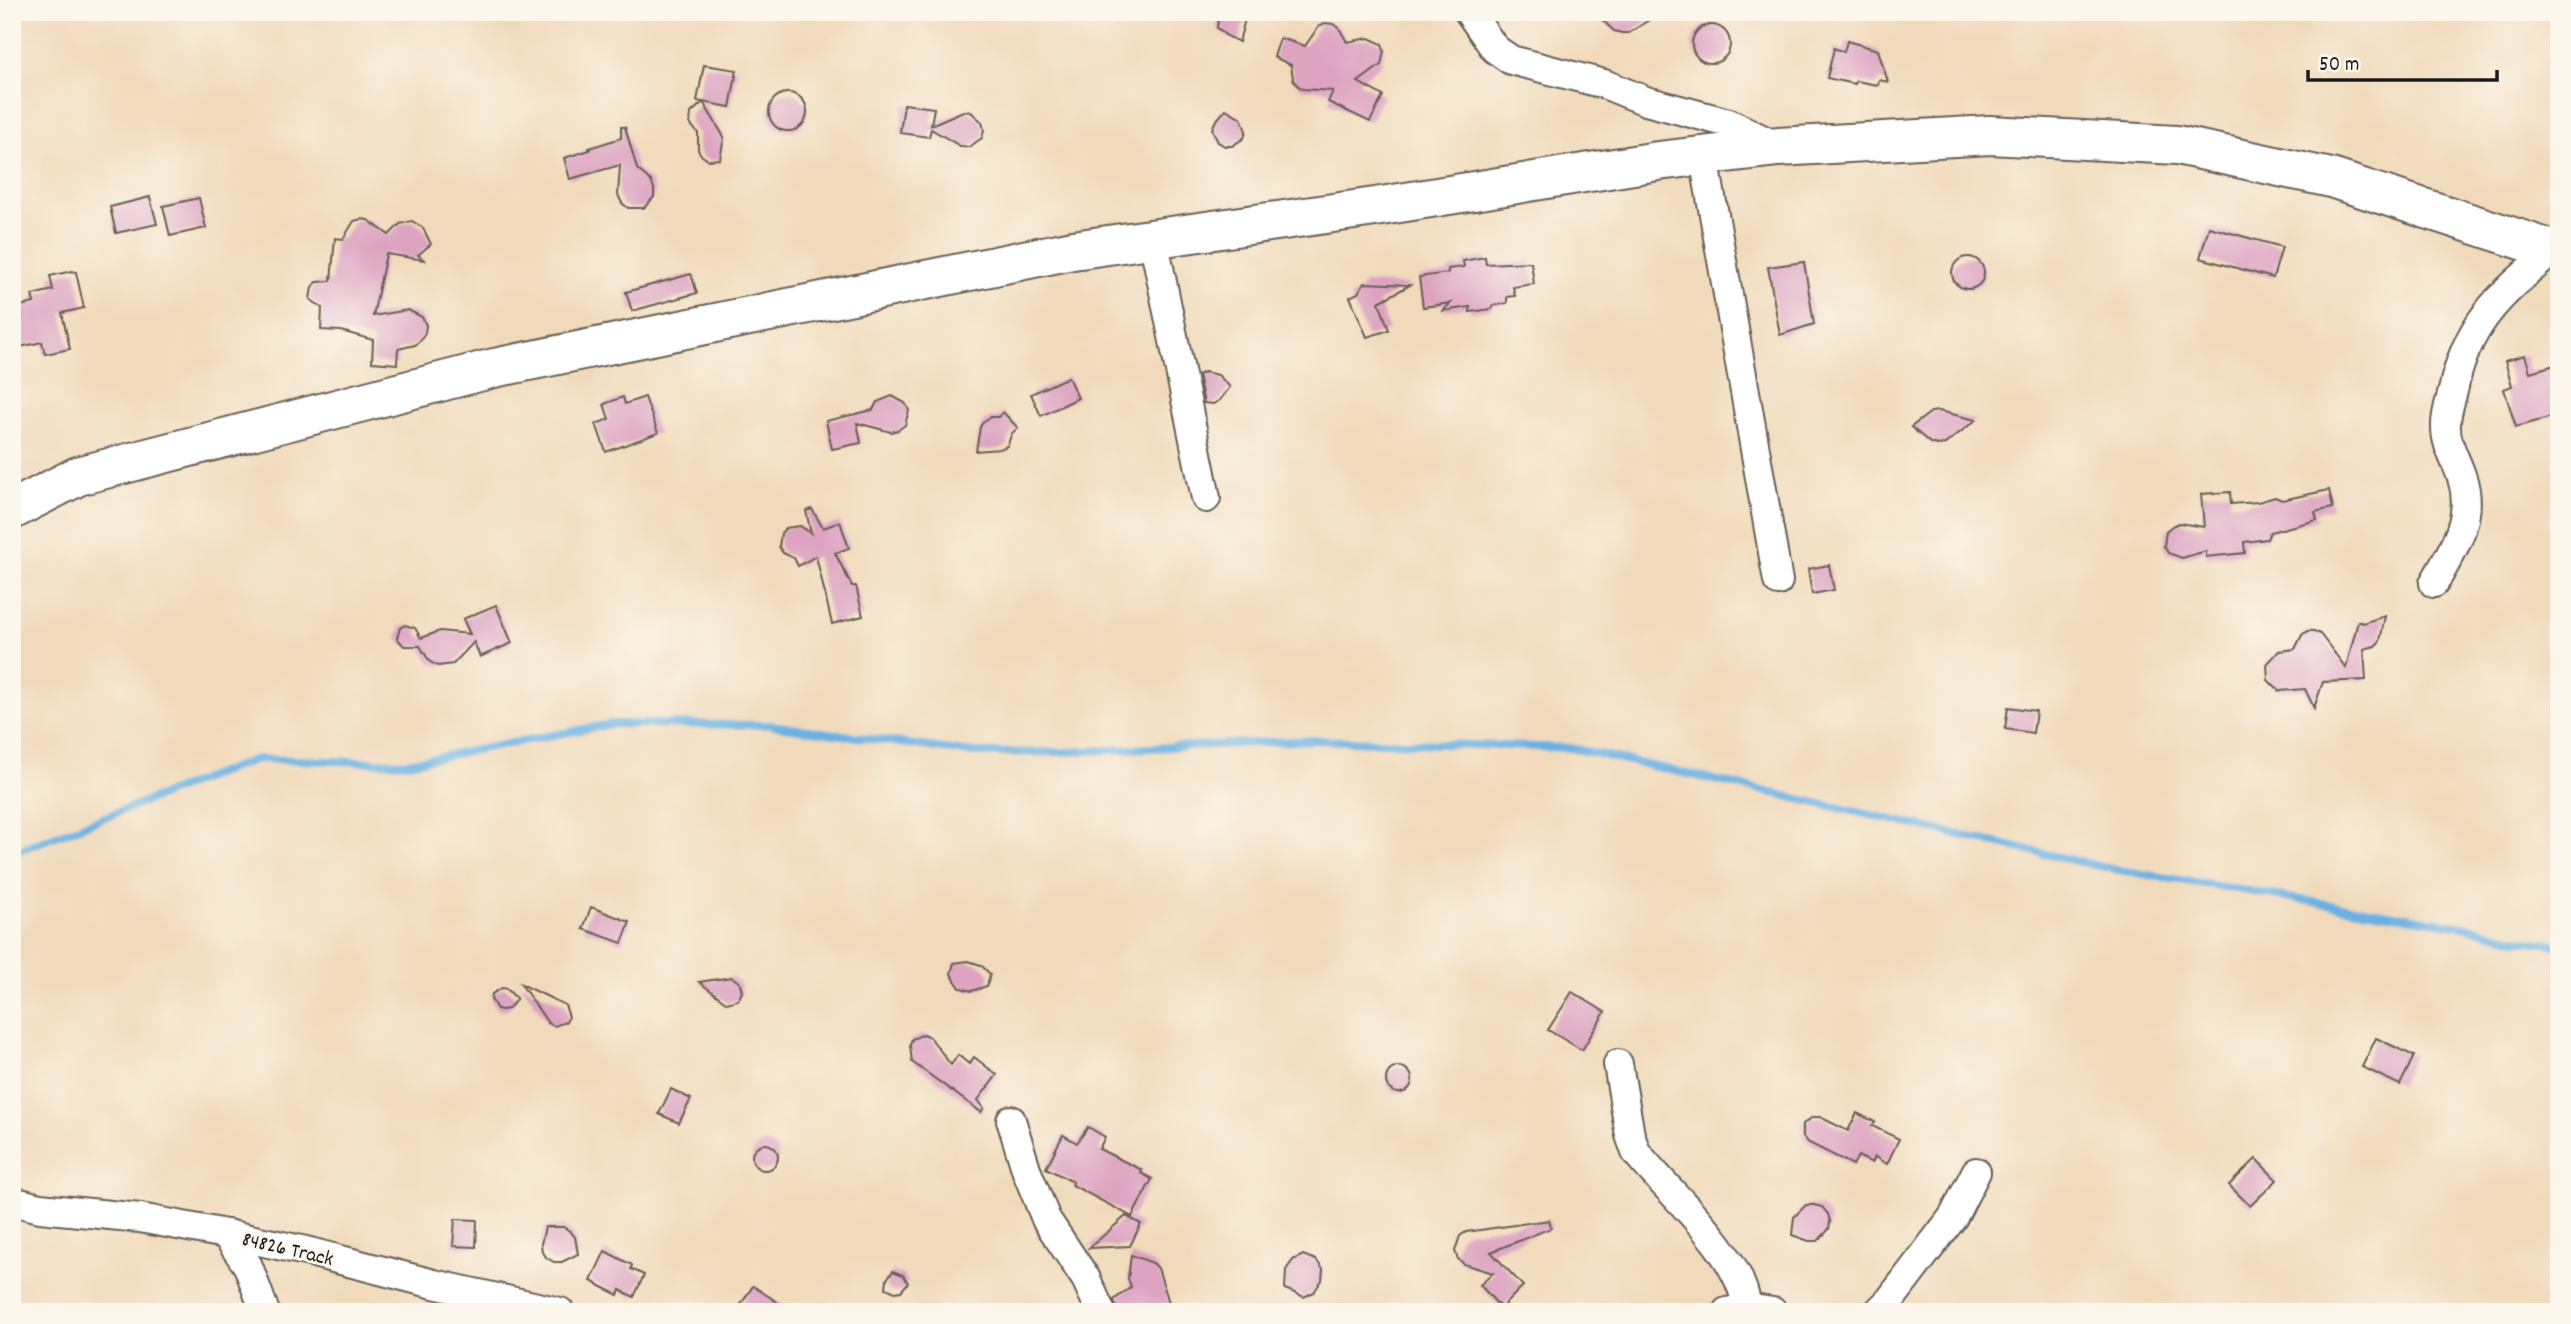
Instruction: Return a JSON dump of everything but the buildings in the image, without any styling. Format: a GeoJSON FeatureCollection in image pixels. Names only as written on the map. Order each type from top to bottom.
{"type":"FeatureCollection","features":[{"type":"Feature","properties":{"kind":"street"},"geometry":{"type":"LineString","coordinates":[[1469,12],[1495,49],[1511,60],[1729,123],[1778,147]]}},
{"type":"Feature","properties":{"kind":"street"},"geometry":{"type":"LineString","coordinates":[[12,510],[78,476],[494,368],[1073,250],[1375,207],[1658,162],[1778,147],[1990,135],[2177,145],[2330,178],[2556,251]]}},
{"type":"Feature","properties":{"kind":"street"},"geometry":{"type":"LineString","coordinates":[[1704,157],[1778,580]]}},
{"type":"Feature","properties":{"kind":"street"},"geometry":{"type":"LineString","coordinates":[[1153,238],[1206,498]]}},
{"type":"Feature","properties":{"kind":"street"},"geometry":{"type":"LineString","coordinates":[[2434,583],[2460,538],[2465,517],[2467,497],[2445,426],[2455,379],[2470,335],[2491,307],[2556,251]]}},
{"type":"Feature","properties":{"kind":"street"},"geometry":{"type":"LineString","coordinates":[[1618,1063],[1630,1135],[1636,1152],[1728,1259],[1742,1283],[1749,1310]]}},
{"type":"Feature","properties":{"kind":"street"},"geometry":{"type":"LineString","coordinates":[[1011,1119],[1027,1172],[1046,1219],[1086,1279],[1101,1312]]}},
{"type":"Feature","properties":{"kind":"street"},"geometry":{"type":"LineString","coordinates":[[1878,1312],[1953,1217],[1976,1172]]}},
{"type":"Feature","properties":{"kind":"street","name":"84826 Track"},"geometry":{"type":"LineString","coordinates":[[12,1201],[40,1208],[141,1218],[226,1234],[560,1312]]}},
{"type":"Feature","properties":{"kind":"street"},"geometry":{"type":"LineString","coordinates":[[226,1234],[248,1266],[265,1312]]}},
{"type":"Feature","properties":{"kind":"waterway"},"geometry":{"type":"LineString","coordinates":[[12,853],[256,759],[408,763],[611,724],[770,725],[973,753],[1069,752],[1314,740],[1571,748],[2112,869],[2468,927],[2521,940],[2559,945]]}}]}
